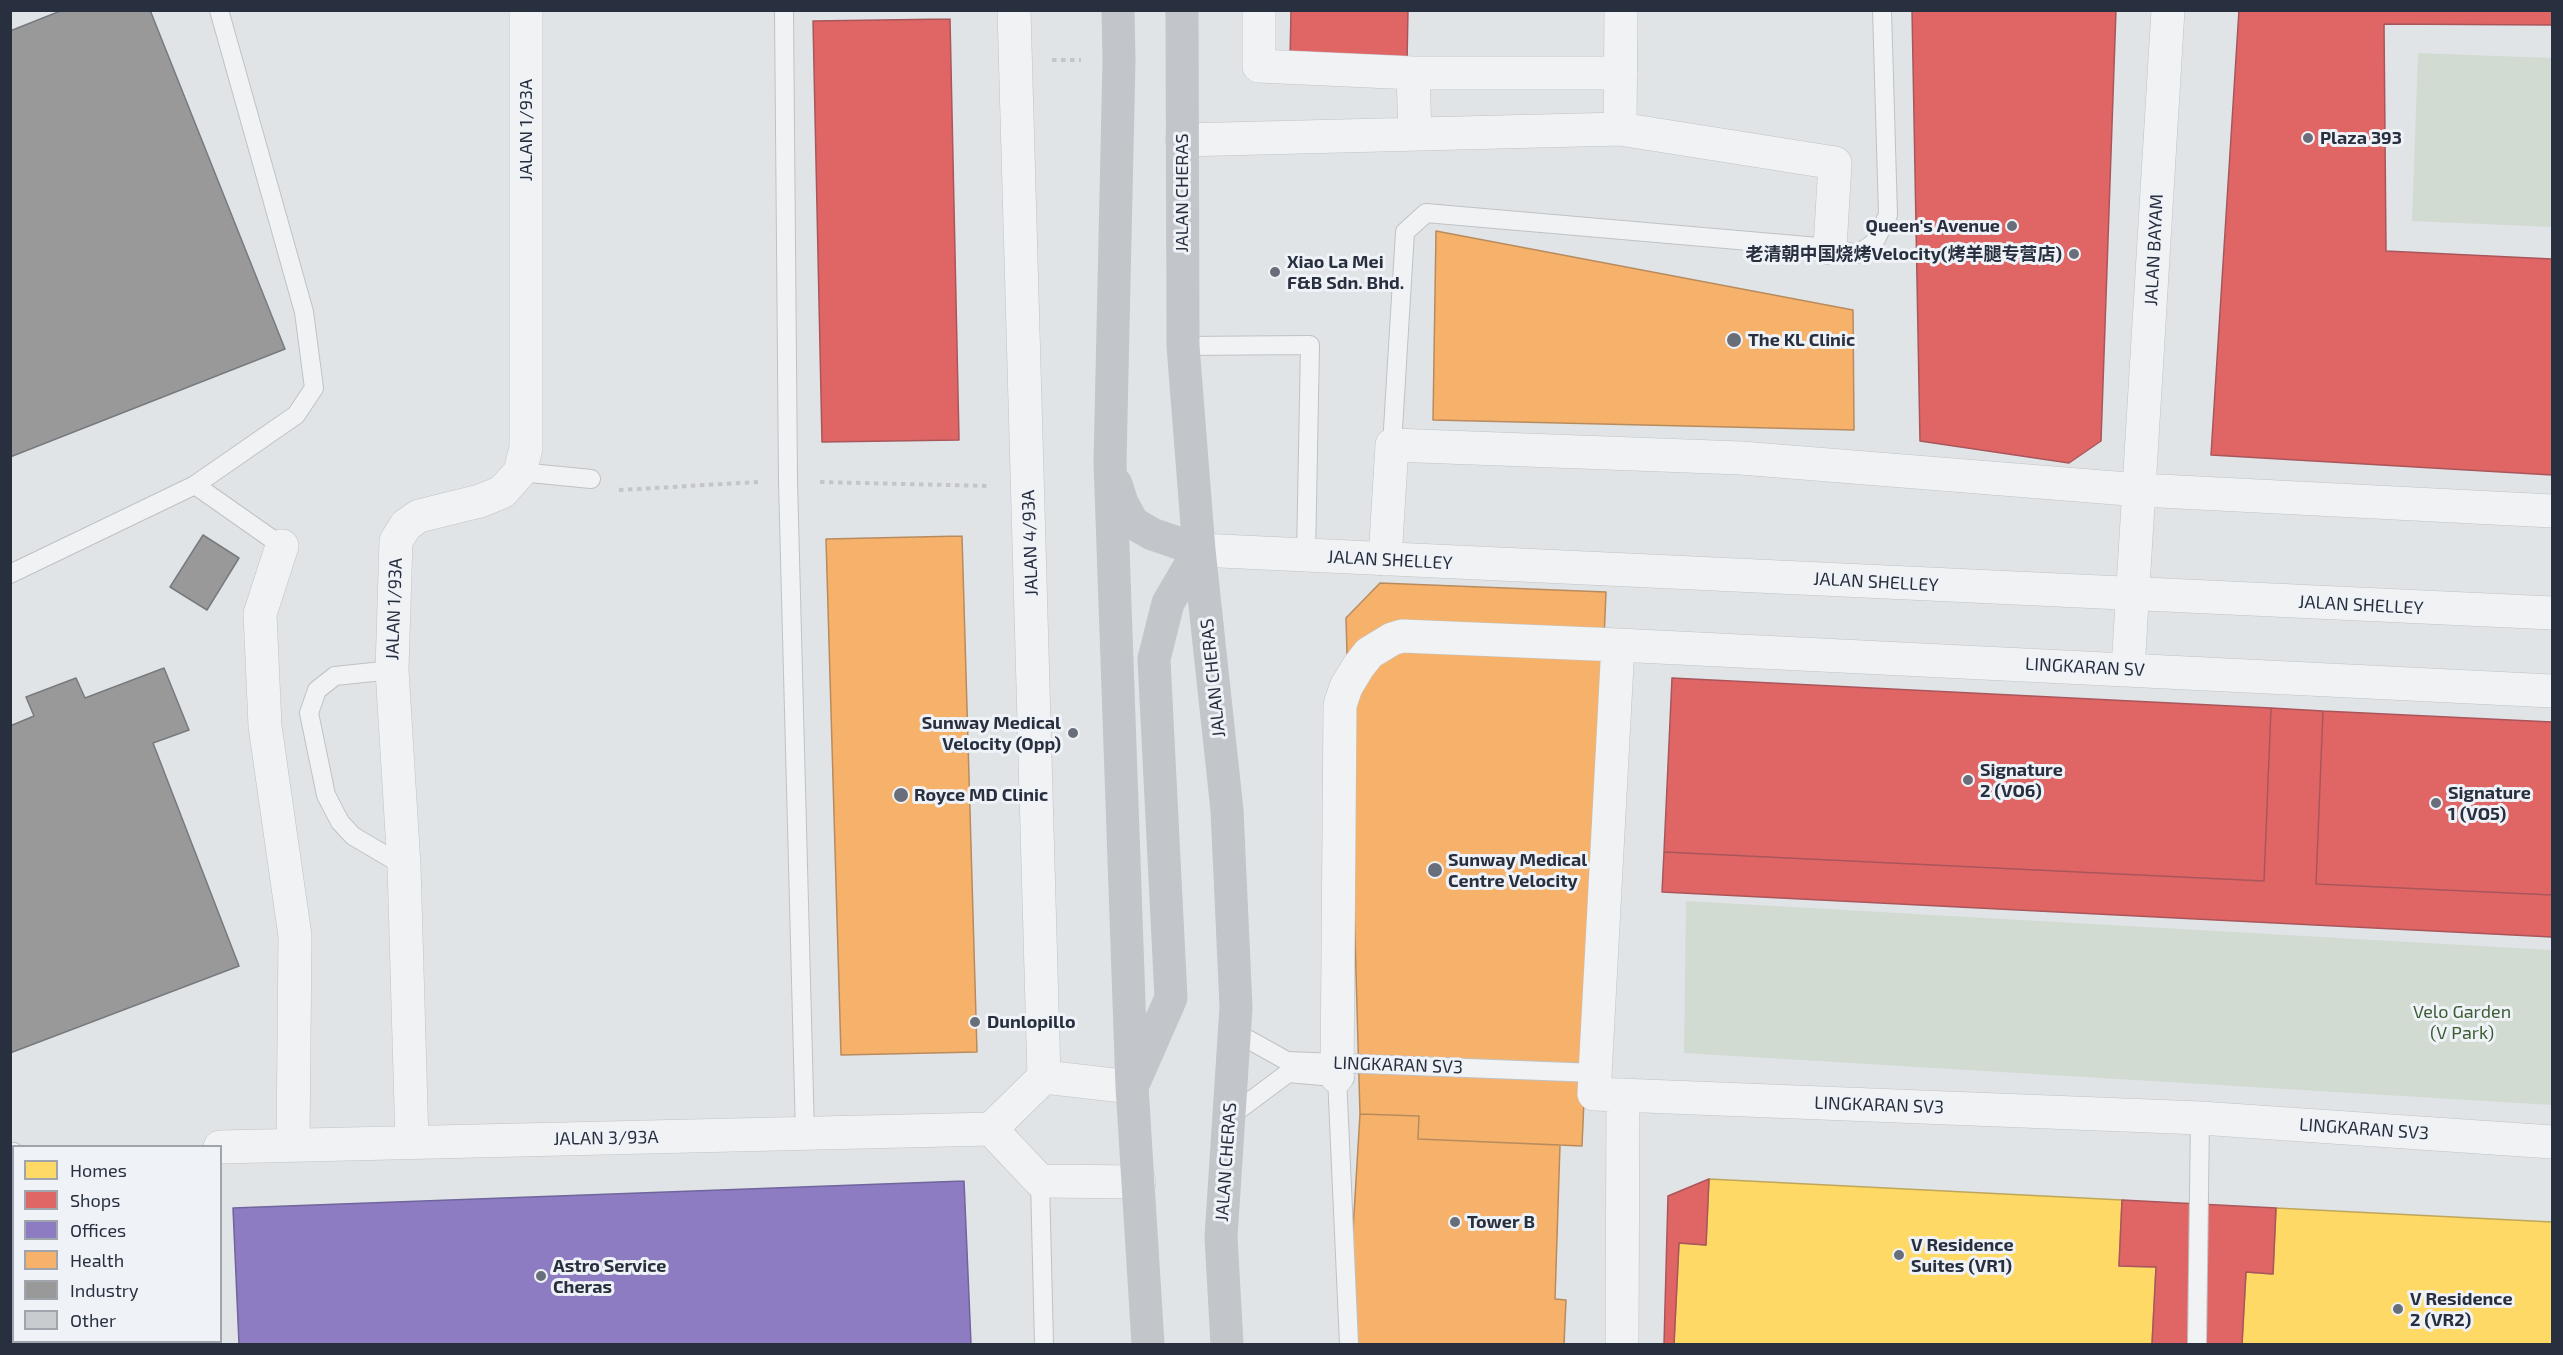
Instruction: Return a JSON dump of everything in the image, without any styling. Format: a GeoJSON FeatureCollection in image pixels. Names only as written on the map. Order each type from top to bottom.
{"type":"FeatureCollection","features":[{"type":"Feature","properties":{"kind":"main road"},"geometry":{"type":"LineString","coordinates":[[1118,10],[1119,60],[1110,462],[1132,1087],[1148,1344]]}},
{"type":"Feature","properties":{"kind":"main road","name":"JALAN CHERAS"},"geometry":{"type":"LineString","coordinates":[[1182,10],[1183,346],[1199,550],[1227,810],[1236,1007],[1221,1237],[1227,1344]]}},
{"type":"Feature","properties":{"kind":"main road"},"geometry":{"type":"LineString","coordinates":[[1110,462],[1122,503],[1133,523],[1152,534],[1199,550],[1168,603],[1154,659],[1171,998],[1132,1087]]}},
{"type":"Feature","properties":{"kind":"street","name":"JALAN 1/93A"},"geometry":{"type":"LineString","coordinates":[[412,1142],[404,866],[392,670],[396,541],[406,525],[419,516],[480,501],[501,492],[520,472],[526,448],[526,10]]}},
{"type":"Feature","properties":{"kind":"street","name":"JALAN 4/93A"},"geometry":{"type":"LineString","coordinates":[[1014,10],[1044,1077]]}},
{"type":"Feature","properties":{"kind":"street"},"geometry":{"type":"LineString","coordinates":[[1258,10],[1260,66],[1413,73],[1621,73]]}},
{"type":"Feature","properties":{"kind":"street"},"geometry":{"type":"LineString","coordinates":[[1620,129],[1621,10]]}},
{"type":"Feature","properties":{"kind":"street","name":"JALAN BAYAM"},"geometry":{"type":"LineString","coordinates":[[2128,669],[2168,10]]}},
{"type":"Feature","properties":{"kind":"street"},"geometry":{"type":"LineString","coordinates":[[1413,73],[1415,134]]}},
{"type":"Feature","properties":{"kind":"street"},"geometry":{"type":"LineString","coordinates":[[1182,140],[1620,129],[1835,164],[1830,248]]}},
{"type":"Feature","properties":{"kind":"street"},"geometry":{"type":"LineString","coordinates":[[1385,559],[1392,445],[1741,458],[2140,490],[2553,511]]}},
{"type":"Feature","properties":{"kind":"street"},"geometry":{"type":"LineString","coordinates":[[282,546],[260,614],[265,726],[295,936],[293,1145]]}},
{"type":"Feature","properties":{"kind":"street","name":"JALAN SHELLEY"},"geometry":{"type":"LineString","coordinates":[[1199,550],[2553,613]]}},
{"type":"Feature","properties":{"kind":"street","name":"LINGKARAN SV"},"geometry":{"type":"LineString","coordinates":[[1342,1072],[1340,705],[1346,687],[1370,653],[1380,645],[1402,636],[2553,691]]}},
{"type":"Feature","properties":{"kind":"street"},"geometry":{"type":"LineString","coordinates":[[1595,1073],[1618,645]]}},
{"type":"Feature","properties":{"kind":"street","name":"LINGKARAN SV3"},"geometry":{"type":"LineString","coordinates":[[1595,1073],[1594,1094],[2200,1118],[2553,1142]]}},
{"type":"Feature","properties":{"kind":"street"},"geometry":{"type":"LineString","coordinates":[[1132,1087],[1044,1077],[991,1129],[1040,1181],[1139,1182]]}},
{"type":"Feature","properties":{"kind":"street"},"geometry":{"type":"LineString","coordinates":[[1622,1344],[1623,1095]]}},
{"type":"Feature","properties":{"kind":"street","name":"JALAN 3/93A"},"geometry":{"type":"LineString","coordinates":[[222,1147],[991,1129]]}},
{"type":"Feature","properties":{"kind":"lane"},"geometry":{"type":"LineString","coordinates":[[10,574],[195,485],[296,415],[314,388],[304,312],[219,10]]}},
{"type":"Feature","properties":{"kind":"lane"},"geometry":{"type":"LineString","coordinates":[[784,10],[788,481],[805,1134]]}},
{"type":"Feature","properties":{"kind":"lane"},"geometry":{"type":"LineString","coordinates":[[1392,445],[1405,232],[1426,213],[1830,248],[1858,254],[1874,243],[1888,215],[1882,10]]}},
{"type":"Feature","properties":{"kind":"lane"},"geometry":{"type":"LineString","coordinates":[[1183,346],[1310,345],[1306,556]]}},
{"type":"Feature","properties":{"kind":"lane"},"geometry":{"type":"LineString","coordinates":[[520,472],[591,479]]}},
{"type":"Feature","properties":{"kind":"lane"},"geometry":{"type":"LineString","coordinates":[[195,485],[282,546]]}},
{"type":"Feature","properties":{"kind":"lane"},"geometry":{"type":"LineString","coordinates":[[392,670],[335,676],[317,690],[309,713],[326,795],[340,822],[353,836],[404,866]]}},
{"type":"Feature","properties":{"kind":"lane","name":"LINGKARAN SV3"},"geometry":{"type":"LineString","coordinates":[[1235,1032],[1287,1061],[1342,1072]]}},
{"type":"Feature","properties":{"kind":"lane"},"geometry":{"type":"LineString","coordinates":[[1342,1072],[1349,1344]]}},
{"type":"Feature","properties":{"kind":"lane","name":"LINGKARAN SV3"},"geometry":{"type":"LineString","coordinates":[[1229,1117],[1288,1073],[1595,1073]]}},
{"type":"Feature","properties":{"kind":"lane"},"geometry":{"type":"LineString","coordinates":[[2197,1344],[2200,1118]]}},
{"type":"Feature","properties":{"kind":"lane"},"geometry":{"type":"LineString","coordinates":[[1040,1181],[1044,1344]]}},
{"type":"Feature","properties":{"kind":"green space"},"geometry":{"type":"Polygon","coordinates":[[[2418,53],[2552,58],[2552,227],[2412,221],[2418,53]]]}},
{"type":"Feature","properties":{"kind":"green space","name":"Velo Garden (V Park)"},"geometry":{"type":"Polygon","coordinates":[[[1686,901],[2552,950],[2552,1105],[1684,1053],[1686,901]]]}},
{"type":"Feature","properties":{"kind":"building: Homes","name":"V Residence Suites (VR1)"},"geometry":{"type":"Polygon","coordinates":[[[1709,1179],[2122,1200],[2119,1266],[2156,1267],[2152,1344],[1674,1344],[1679,1243],[1706,1245],[1709,1179]]]}},
{"type":"Feature","properties":{"kind":"building: Homes","name":"V Residence 2 (VR2)"},"geometry":{"type":"Polygon","coordinates":[[[2276,1208],[2552,1222],[2552,1344],[2242,1344],[2246,1272],[2273,1274],[2276,1208]]]}},
{"type":"Feature","properties":{"kind":"building: Shops"},"geometry":{"type":"Polygon","coordinates":[[[1291,10],[1408,10],[1407,63],[1290,60],[1291,10]]]}},
{"type":"Feature","properties":{"kind":"building: Shops","name":"Queen's Avenue"},"geometry":{"type":"Polygon","coordinates":[[[1912,10],[2116,10],[2101,441],[2069,463],[1920,441],[1912,10]]]}},
{"type":"Feature","properties":{"kind":"building: Shops","name":"Plaza 393"},"geometry":{"type":"Polygon","coordinates":[[[2239,10],[2552,10],[2552,25],[2384,24],[2386,251],[2552,259],[2552,475],[2211,455],[2239,10]]]}},
{"type":"Feature","properties":{"kind":"building: Shops"},"geometry":{"type":"Polygon","coordinates":[[[950,19],[959,440],[822,442],[813,21],[950,19]]]}},
{"type":"Feature","properties":{"kind":"building: Shops","name":"Signature 2 (VO6)"},"geometry":{"type":"Polygon","coordinates":[[[1672,678],[2271,708],[2264,881],[1664,852],[1672,678]]]}},
{"type":"Feature","properties":{"kind":"building: Shops"},"geometry":{"type":"Polygon","coordinates":[[[2271,708],[2323,711],[2316,884],[2552,895],[2552,937],[1662,892],[1664,852],[2264,881],[2271,708]]]}},
{"type":"Feature","properties":{"kind":"building: Shops","name":"Signature 1 (VO5)"},"geometry":{"type":"Polygon","coordinates":[[[2323,711],[2552,722],[2552,895],[2316,884],[2323,711]]]}},
{"type":"Feature","properties":{"kind":"building: Shops"},"geometry":{"type":"Polygon","coordinates":[[[1709,1179],[1706,1245],[1679,1243],[1674,1344],[1664,1344],[1668,1196],[1709,1179]]]}},
{"type":"Feature","properties":{"kind":"building: Shops"},"geometry":{"type":"Polygon","coordinates":[[[2122,1200],[2276,1208],[2273,1274],[2246,1272],[2242,1344],[2152,1344],[2156,1267],[2119,1266],[2122,1200]]]}},
{"type":"Feature","properties":{"kind":"building: Offices"},"geometry":{"type":"Polygon","coordinates":[[[964,1181],[971,1344],[239,1344],[233,1208],[964,1181]]]}},
{"type":"Feature","properties":{"kind":"building: Health"},"geometry":{"type":"Polygon","coordinates":[[[1436,231],[1853,310],[1854,430],[1433,420],[1436,231]]]}},
{"type":"Feature","properties":{"kind":"building: Health","name":"Royce MD Clinic"},"geometry":{"type":"Polygon","coordinates":[[[962,536],[977,1052],[841,1055],[826,539],[962,536]]]}},
{"type":"Feature","properties":{"kind":"building: Health"},"geometry":{"type":"Polygon","coordinates":[[[1380,583],[1606,592],[1582,1146],[1418,1139],[1419,1116],[1360,1114],[1346,618],[1380,583]]]}},
{"type":"Feature","properties":{"kind":"building: Health","name":"Tower B"},"geometry":{"type":"Polygon","coordinates":[[[1360,1114],[1419,1116],[1418,1139],[1560,1145],[1555,1299],[1566,1300],[1564,1344],[1351,1344],[1348,1314],[1360,1114]]]}},
{"type":"Feature","properties":{"kind":"building: Industry"},"geometry":{"type":"Polygon","coordinates":[[[63,10],[150,10],[285,349],[10,457],[10,31],[63,10]]]}},
{"type":"Feature","properties":{"kind":"building: Industry"},"geometry":{"type":"Polygon","coordinates":[[[203,535],[239,558],[207,610],[170,587],[203,535]]]}},
{"type":"Feature","properties":{"kind":"building: Industry"},"geometry":{"type":"Polygon","coordinates":[[[164,668],[189,730],[153,743],[239,966],[10,1053],[10,726],[34,716],[26,697],[76,678],[85,698],[164,668]]]}},
{"type":"Feature","properties":{"kind":"building: Other"},"geometry":{"type":"Polygon","coordinates":[[[10,1218],[12,1226],[12,1343],[40,1344],[10,1344],[10,1218]]]}},
{"type":"Feature","properties":{"kind":"place","name":"Plaza 393"},"geometry":{"type":"Point","coordinates":[2308,138]}},
{"type":"Feature","properties":{"kind":"place","name":"Queen's Avenue"},"geometry":{"type":"Point","coordinates":[2012,226]}},
{"type":"Feature","properties":{"kind":"place","name":"老清朝中国烧烤Velocity(烤羊腿专营店)"},"geometry":{"type":"Point","coordinates":[2074,254]}},
{"type":"Feature","properties":{"kind":"place","name":"Xiao La Mei F&B Sdn. Bhd."},"geometry":{"type":"Point","coordinates":[1275,272]}},
{"type":"Feature","properties":{"kind":"place","name":"The KL Clinic"},"geometry":{"type":"Point","coordinates":[1734,340]}},
{"type":"Feature","properties":{"kind":"place","name":"Sunway Medical Velocity (Opp)"},"geometry":{"type":"Point","coordinates":[1073,733]}},
{"type":"Feature","properties":{"kind":"place","name":"Signature 2 (VO6)"},"geometry":{"type":"Point","coordinates":[1968,780]}},
{"type":"Feature","properties":{"kind":"place","name":"Royce MD Clinic"},"geometry":{"type":"Point","coordinates":[901,795]}},
{"type":"Feature","properties":{"kind":"place","name":"Signature 1 (VO5)"},"geometry":{"type":"Point","coordinates":[2436,803]}},
{"type":"Feature","properties":{"kind":"place","name":"Sunway Medical Centre Velocity"},"geometry":{"type":"Point","coordinates":[1435,870]}},
{"type":"Feature","properties":{"kind":"place","name":"Dunlopillo"},"geometry":{"type":"Point","coordinates":[975,1022]}},
{"type":"Feature","properties":{"kind":"place","name":"Tower B"},"geometry":{"type":"Point","coordinates":[1455,1222]}},
{"type":"Feature","properties":{"kind":"place","name":"V Residence Suites (VR1)"},"geometry":{"type":"Point","coordinates":[1899,1255]}},
{"type":"Feature","properties":{"kind":"place","name":"Astro Service Cheras"},"geometry":{"type":"Point","coordinates":[541,1276]}},
{"type":"Feature","properties":{"kind":"place","name":"V Residence 2 (VR2)"},"geometry":{"type":"Point","coordinates":[2398,1309]}}]}
